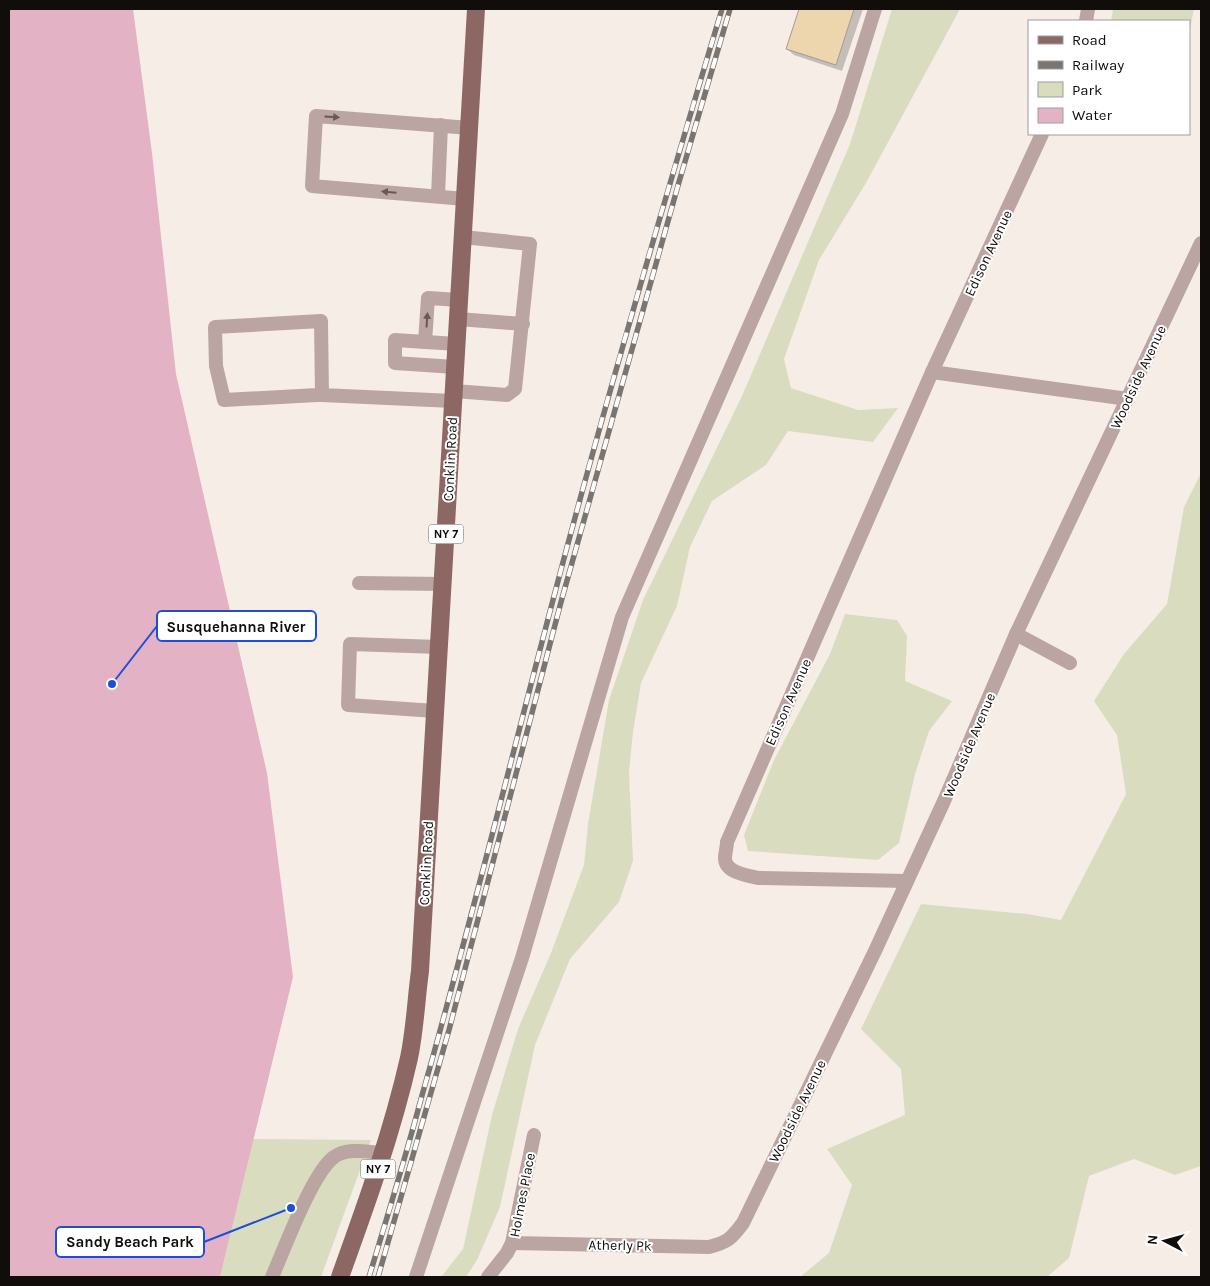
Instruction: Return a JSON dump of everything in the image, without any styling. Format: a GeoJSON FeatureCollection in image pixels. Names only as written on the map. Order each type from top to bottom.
{"type":"FeatureCollection","features":[{"type":"Feature","properties":{"kind":"main road","name":"Conklin Road"},"geometry":{"type":"LineString","coordinates":[[383,1153],[409,1058],[420,971],[476,9]]}},
{"type":"Feature","properties":{"kind":"main road","name":"NY 7"},"geometry":{"type":"LineString","coordinates":[[340,1277],[383,1153]]}},
{"type":"Feature","properties":{"kind":"street"},"geometry":{"type":"LineString","coordinates":[[416,1277],[522,958],[622,617],[842,114],[875,9]]}},
{"type":"Feature","properties":{"kind":"street"},"geometry":{"type":"LineString","coordinates":[[465,199],[312,186],[316,116],[470,128]]}},
{"type":"Feature","properties":{"kind":"street"},"geometry":{"type":"LineString","coordinates":[[438,196],[441,125]]}},
{"type":"Feature","properties":{"kind":"street","name":"Edison Avenue"},"geometry":{"type":"LineString","coordinates":[[907,882],[758,878],[738,873],[728,867],[725,860],[728,842],[932,372],[1042,135]]}},
{"type":"Feature","properties":{"kind":"street"},"geometry":{"type":"LineString","coordinates":[[322,395],[322,321],[215,327],[216,366],[224,400],[322,395],[507,395],[515,388],[530,244],[463,237]]}},
{"type":"Feature","properties":{"kind":"street","name":"Woodside Avenue"},"geometry":{"type":"LineString","coordinates":[[727,1241],[732,1239],[743,1223],[907,882],[1016,634],[1201,243]]}},
{"type":"Feature","properties":{"kind":"street"},"geometry":{"type":"LineString","coordinates":[[425,342],[428,298],[459,300]]}},
{"type":"Feature","properties":{"kind":"street"},"geometry":{"type":"LineString","coordinates":[[458,319],[523,324]]}},
{"type":"Feature","properties":{"kind":"street"},"geometry":{"type":"LineString","coordinates":[[455,367],[395,363],[395,340],[457,344]]}},
{"type":"Feature","properties":{"kind":"street"},"geometry":{"type":"LineString","coordinates":[[932,372],[1128,399]]}},
{"type":"Feature","properties":{"kind":"street"},"geometry":{"type":"LineString","coordinates":[[359,584],[443,584]]}},
{"type":"Feature","properties":{"kind":"street"},"geometry":{"type":"LineString","coordinates":[[1016,634],[1070,663]]}},
{"type":"Feature","properties":{"kind":"street"},"geometry":{"type":"LineString","coordinates":[[435,711],[348,704],[350,644],[439,647]]}},
{"type":"Feature","properties":{"kind":"street","name":"Holmes Place"},"geometry":{"type":"LineString","coordinates":[[488,1277],[508,1253],[512,1243],[534,1135]]}},
{"type":"Feature","properties":{"kind":"street"},"geometry":{"type":"LineString","coordinates":[[272,1277],[310,1191],[321,1172],[334,1157],[347,1151],[383,1153]]}},
{"type":"Feature","properties":{"kind":"street","name":"Atherly Pk"},"geometry":{"type":"LineString","coordinates":[[512,1243],[709,1246],[727,1241]]}},
{"type":"Feature","properties":{"kind":"green space"},"geometry":{"type":"Polygon","coordinates":[[[892,9],[960,9],[866,183],[819,260],[784,359],[791,388],[858,410],[898,408],[873,442],[788,431],[766,465],[712,501],[690,547],[677,606],[641,683],[629,772],[633,861],[619,902],[570,959],[535,1045],[500,1207],[477,1260],[466,1277],[441,1277],[463,1249],[492,1115],[518,1029],[551,953],[584,865],[588,824],[609,700],[643,600],[742,396],[850,144],[892,9]]]}},
{"type":"Feature","properties":{"kind":"green space"},"geometry":{"type":"Polygon","coordinates":[[[1113,9],[1194,9],[1190,28],[1190,20],[1111,20],[1113,9]]]}},
{"type":"Feature","properties":{"kind":"green space"},"geometry":{"type":"Polygon","coordinates":[[[1201,473],[1201,1166],[1175,1175],[1134,1159],[1089,1176],[1069,1258],[1047,1277],[800,1277],[829,1253],[852,1185],[827,1149],[905,1115],[901,1069],[861,1029],[921,904],[1027,914],[1061,920],[1126,794],[1117,735],[1094,701],[1124,654],[1167,604],[1184,507],[1201,473]]]}},
{"type":"Feature","properties":{"kind":"green space"},"geometry":{"type":"Polygon","coordinates":[[[845,614],[897,620],[907,636],[905,681],[952,701],[929,731],[915,774],[899,843],[878,860],[748,851],[744,835],[774,760],[830,654],[845,614]]]}},
{"type":"Feature","properties":{"kind":"green space"},"geometry":{"type":"Polygon","coordinates":[[[253,1139],[371,1140],[321,1277],[220,1277],[253,1139]]]}},
{"type":"Feature","properties":{"kind":"water"},"geometry":{"type":"Polygon","coordinates":[[[9,9],[133,9],[152,153],[176,374],[267,773],[293,977],[220,1277],[9,1277],[9,9]]]}},
{"type":"Feature","properties":{"kind":"building"},"geometry":{"type":"Polygon","coordinates":[[[799,9],[854,9],[836,65],[786,49],[799,9]]]}},
{"type":"Feature","properties":{"kind":"railway"},"geometry":{"type":"LineString","coordinates":[[369,1277],[409,1144],[455,975],[593,452],[656,230],[722,9]]}},
{"type":"Feature","properties":{"kind":"railway"},"geometry":{"type":"LineString","coordinates":[[378,1277],[449,1030],[561,602],[679,182],[730,9]]}},
{"type":"Feature","properties":{"kind":"place","name":"Susquehanna River"},"geometry":{"type":"Point","coordinates":[112,684]}},
{"type":"Feature","properties":{"kind":"place","name":"Sandy Beach Park"},"geometry":{"type":"Point","coordinates":[291,1208]}}]}
